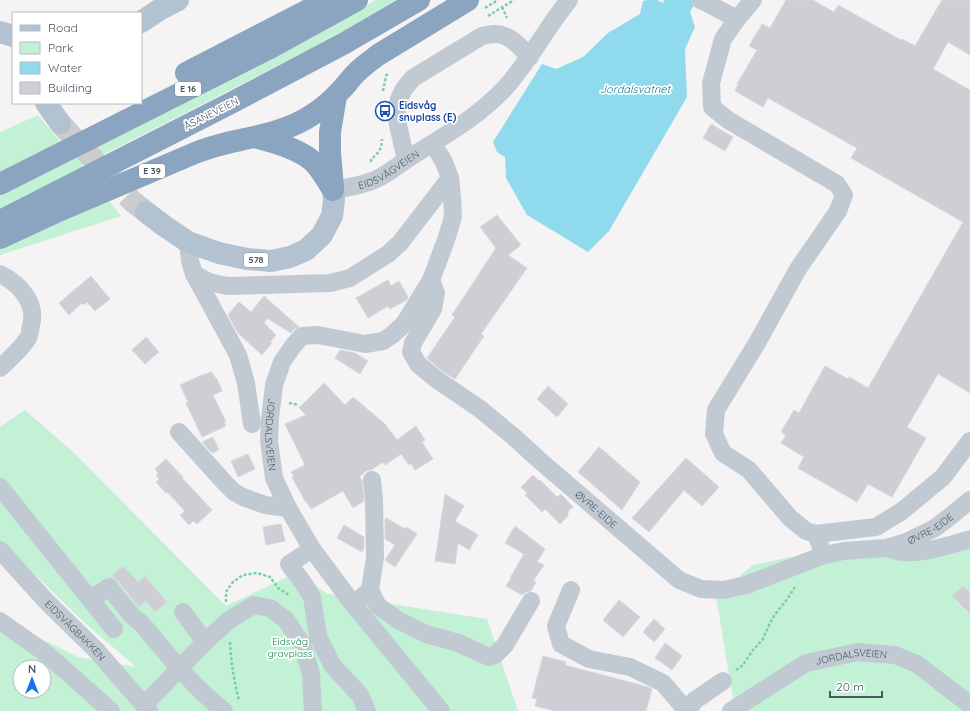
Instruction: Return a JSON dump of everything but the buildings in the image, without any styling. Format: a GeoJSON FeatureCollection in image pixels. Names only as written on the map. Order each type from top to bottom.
{"type":"FeatureCollection","features":[{"type":"Feature","properties":{"kind":"highway"},"geometry":{"type":"LineString","coordinates":[[142,95],[314,7],[324,0]]}},
{"type":"Feature","properties":{"kind":"highway","name":"E 16"},"geometry":{"type":"LineString","coordinates":[[9,180],[268,49],[357,0]]}},
{"type":"Feature","properties":{"kind":"highway","name":"ÅSANEVEIEN"},"geometry":{"type":"LineString","coordinates":[[0,221],[343,44],[419,0]]}},
{"type":"Feature","properties":{"kind":"highway"},"geometry":{"type":"LineString","coordinates":[[253,137],[273,133],[297,124],[311,116],[336,96],[366,64],[378,55],[468,0]]}},
{"type":"Feature","properties":{"kind":"highway"},"geometry":{"type":"LineString","coordinates":[[333,190],[330,132],[336,96]]}},
{"type":"Feature","properties":{"kind":"highway"},"geometry":{"type":"LineString","coordinates":[[9,180],[46,145],[126,104]]}},
{"type":"Feature","properties":{"kind":"highway","name":"E 39"},"geometry":{"type":"LineString","coordinates":[[0,238],[195,152],[212,146],[253,137],[290,148],[306,157],[316,165],[333,190]]}},
{"type":"Feature","properties":{"kind":"main road"},"geometry":{"type":"LineString","coordinates":[[142,21],[178,0]]}},
{"type":"Feature","properties":{"kind":"main road"},"geometry":{"type":"LineString","coordinates":[[0,32],[12,36]]}},
{"type":"Feature","properties":{"kind":"main road"},"geometry":{"type":"LineString","coordinates":[[47,104],[60,123]]}},
{"type":"Feature","properties":{"kind":"main road","name":"578"},"geometry":{"type":"LineString","coordinates":[[146,212],[163,226],[188,242],[219,253],[247,259],[271,261],[290,257],[306,250],[322,235],[332,216],[334,200],[333,190]]}},
{"type":"Feature","properties":{"kind":"street","name":"EIDSVÅGVEIEN"},"geometry":{"type":"LineString","coordinates":[[333,190],[355,186],[382,177],[473,117],[505,88],[530,57],[558,13],[569,0]]}},
{"type":"Feature","properties":{"kind":"street"},"geometry":{"type":"LineString","coordinates":[[753,0],[722,39],[711,83],[712,107],[728,120],[837,184],[844,195],[838,210],[798,269],[757,343],[716,410],[714,434],[723,453],[750,470],[790,518],[800,527],[806,531],[816,534],[876,527],[902,511],[943,476],[970,441]]}},
{"type":"Feature","properties":{"kind":"street"},"geometry":{"type":"LineString","coordinates":[[704,1],[737,19]]}},
{"type":"Feature","properties":{"kind":"street"},"geometry":{"type":"LineString","coordinates":[[406,160],[398,125],[397,111],[399,99],[404,89],[413,78],[482,36],[493,34],[512,39],[530,57]]}},
{"type":"Feature","properties":{"kind":"street","name":"JORDALSVEIEN"},"geometry":{"type":"LineString","coordinates":[[433,144],[444,162],[450,178],[453,217],[431,280],[404,324],[392,336],[383,341],[364,344],[318,336],[302,336],[282,362],[274,386],[269,442],[274,478],[288,508],[312,550],[353,604],[441,711]]}},
{"type":"Feature","properties":{"kind":"street"},"geometry":{"type":"LineString","coordinates":[[194,274],[209,282],[226,286],[330,284],[350,278],[388,254],[400,243],[450,178]]}},
{"type":"Feature","properties":{"kind":"street"},"geometry":{"type":"LineString","coordinates":[[188,242],[190,261],[194,274],[238,355],[246,383],[252,424]]}},
{"type":"Feature","properties":{"kind":"street"},"geometry":{"type":"LineString","coordinates":[[0,274],[22,289],[30,302],[33,320],[28,337],[15,354],[0,368]]}},
{"type":"Feature","properties":{"kind":"street","name":"ØVRE-EIDE"},"geometry":{"type":"LineString","coordinates":[[431,280],[436,293],[432,309],[414,343],[411,352],[418,364],[436,379],[480,409],[514,437],[679,580],[701,588],[723,590],[746,585],[824,555],[844,551],[886,548],[906,542],[935,528],[970,500]]}},
{"type":"Feature","properties":{"kind":"street"},"geometry":{"type":"LineString","coordinates":[[179,432],[224,483],[234,492],[243,498],[265,505],[288,508]]}},
{"type":"Feature","properties":{"kind":"street"},"geometry":{"type":"LineString","coordinates":[[372,480],[374,500],[375,557],[370,590],[378,606],[398,620],[426,634],[458,643],[489,657],[495,655],[505,645],[531,601]]}},
{"type":"Feature","properties":{"kind":"street"},"geometry":{"type":"LineString","coordinates":[[0,487],[114,629]]}},
{"type":"Feature","properties":{"kind":"street"},"geometry":{"type":"LineString","coordinates":[[816,534],[824,555]]}},
{"type":"Feature","properties":{"kind":"street","name":"ØVRE-EIDE"},"geometry":{"type":"LineString","coordinates":[[886,548],[903,552],[921,551],[970,539]]}},
{"type":"Feature","properties":{"kind":"street","name":"EIDSVÅGBAKKEN"},"geometry":{"type":"LineString","coordinates":[[0,550],[46,601],[96,650],[146,708]]}},
{"type":"Feature","properties":{"kind":"street"},"geometry":{"type":"LineString","coordinates":[[312,550],[289,564],[312,597],[318,636],[332,665],[360,694],[367,711]]}},
{"type":"Feature","properties":{"kind":"street"},"geometry":{"type":"LineString","coordinates":[[91,599],[109,586],[133,617],[140,622],[179,668],[210,699],[232,708]]}},
{"type":"Feature","properties":{"kind":"street"},"geometry":{"type":"LineString","coordinates":[[353,604],[370,590]]}},
{"type":"Feature","properties":{"kind":"street"},"geometry":{"type":"LineString","coordinates":[[571,590],[556,626],[561,644],[590,660],[630,667],[664,683],[688,711],[694,701],[723,681]]}},
{"type":"Feature","properties":{"kind":"street"},"geometry":{"type":"LineString","coordinates":[[146,708],[179,668],[205,642],[229,620],[254,605],[270,608],[286,620],[302,644],[311,674],[313,711]]}},
{"type":"Feature","properties":{"kind":"street"},"geometry":{"type":"LineString","coordinates":[[183,612],[205,642]]}},
{"type":"Feature","properties":{"kind":"street"},"geometry":{"type":"LineString","coordinates":[[0,621],[48,655],[111,711]]}},
{"type":"Feature","properties":{"kind":"street","name":"JORDALSVEIEN"},"geometry":{"type":"LineString","coordinates":[[731,711],[806,664],[858,652],[895,655],[917,664],[970,705]]}},
{"type":"Feature","properties":{"kind":"path"},"geometry":{"type":"LineString","coordinates":[[723,681],[742,665],[763,639],[774,616],[797,583],[802,571],[802,564]]}},
{"type":"Feature","properties":{"kind":"path"},"geometry":{"type":"LineString","coordinates":[[229,620],[231,661],[235,686],[232,708]]}},
{"type":"Feature","properties":{"kind":"green space"},"geometry":{"type":"Polygon","coordinates":[[[376,0],[397,0],[330,39],[81,166],[121,216],[0,255],[0,132],[38,115],[74,158],[311,38],[376,0]]]}},
{"type":"Feature","properties":{"kind":"green space","name":"Eidsvåg gravplass"},"geometry":{"type":"Polygon","coordinates":[[[25,410],[73,452],[226,606],[296,573],[328,594],[487,619],[518,711],[0,711],[0,625],[13,625],[78,657],[136,667],[85,623],[0,541],[0,427],[25,410]]]}},
{"type":"Feature","properties":{"kind":"green space"},"geometry":{"type":"Polygon","coordinates":[[[970,538],[970,711],[735,711],[716,596],[753,565],[834,548],[970,538]]]}},
{"type":"Feature","properties":{"kind":"water","name":"Jordalsvatnet"},"geometry":{"type":"Polygon","coordinates":[[[657,0],[663,3],[664,0],[697,0],[690,12],[695,27],[685,49],[687,97],[609,231],[588,252],[527,215],[506,178],[505,157],[497,152],[493,142],[542,64],[556,69],[583,57],[608,33],[640,14],[643,1],[657,0]]]}},
{"type":"Feature","properties":{"kind":"tunnel"},"geometry":{"type":"LineString","coordinates":[[60,123],[132,201],[146,212]]}},
{"type":"Feature","properties":{"kind":"place","name":"Eidsvåg snuplass (E)"},"geometry":{"type":"Point","coordinates":[385,111]}}]}
